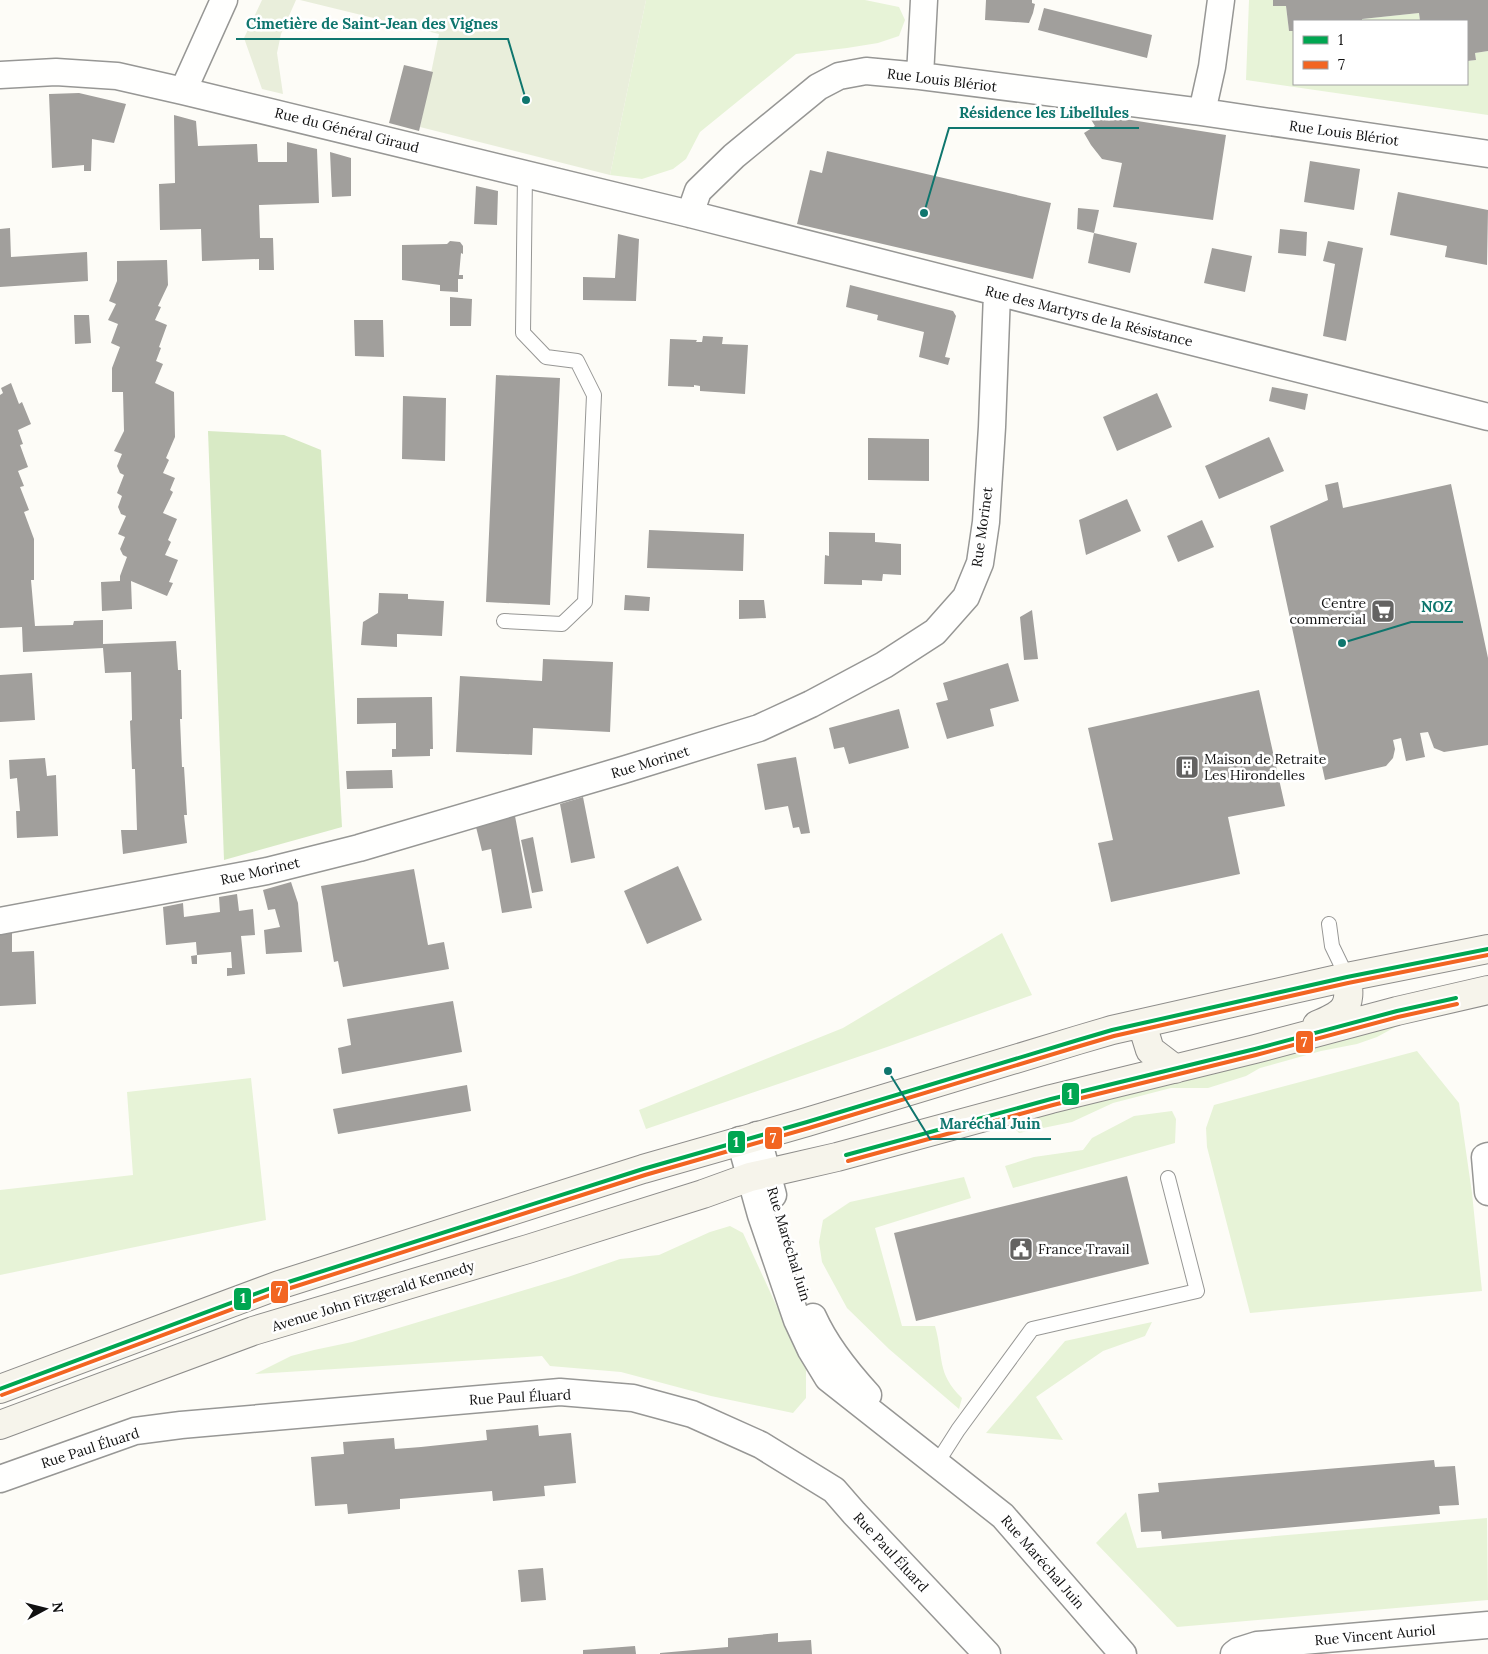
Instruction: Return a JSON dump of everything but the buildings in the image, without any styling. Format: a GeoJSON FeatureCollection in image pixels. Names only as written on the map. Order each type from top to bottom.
{"type":"FeatureCollection","features":[{"type":"Feature","properties":{"kind":"main road"},"geometry":{"type":"LineString","coordinates":[[0,1389],[279,1285],[605,1181],[1078,1040],[1347,977],[1488,949]]}},
{"type":"Feature","properties":{"kind":"main road"},"geometry":{"type":"LineString","coordinates":[[1255,1049],[1332,1019],[1346,1005],[1350,994],[1347,977]]}},
{"type":"Feature","properties":{"kind":"main road","name":"Avenue John Fitzgerald Kennedy"},"geometry":{"type":"LineString","coordinates":[[0,1425],[253,1332],[537,1246],[758,1175],[837,1157],[1051,1098],[1175,1069],[1397,1011],[1488,990]]}},
{"type":"Feature","properties":{"kind":"main road"},"geometry":{"type":"LineString","coordinates":[[1142,1024],[1150,1050],[1175,1069]]}},
{"type":"Feature","properties":{"kind":"street"},"geometry":{"type":"LineString","coordinates":[[183,90],[224,0]]}},
{"type":"Feature","properties":{"kind":"street"},"geometry":{"type":"LineString","coordinates":[[920,76],[924,0]]}},
{"type":"Feature","properties":{"kind":"street"},"geometry":{"type":"LineString","coordinates":[[1202,112],[1212,67],[1221,0]]}},
{"type":"Feature","properties":{"kind":"street","name":"Rue Louis Blériot"},"geometry":{"type":"LineString","coordinates":[[690,214],[698,191],[734,156],[818,87],[839,76],[866,71],[920,76],[1202,112],[1488,154]]}},
{"type":"Feature","properties":{"kind":"street","name":"Rue du Général Giraud"},"geometry":{"type":"LineString","coordinates":[[0,75],[56,72],[117,76],[183,90],[690,214]]}},
{"type":"Feature","properties":{"kind":"street","name":"Rue des Martyrs de la Résistance"},"geometry":{"type":"LineString","coordinates":[[690,214],[1488,417]]}},
{"type":"Feature","properties":{"kind":"street","name":"Rue Morinet"},"geometry":{"type":"LineString","coordinates":[[0,921],[267,871],[359,848],[759,728],[812,704],[884,665],[935,632],[966,597],[980,563],[986,522],[992,427],[997,293]]}},
{"type":"Feature","properties":{"kind":"street"},"geometry":{"type":"LineString","coordinates":[[748,1138],[758,1175]]}},
{"type":"Feature","properties":{"kind":"street"},"geometry":{"type":"LineString","coordinates":[[1488,1156],[1484,1156],[1488,1192]]}},
{"type":"Feature","properties":{"kind":"street","name":"Rue Maréchal Juin"},"geometry":{"type":"LineString","coordinates":[[758,1175],[802,1292],[819,1330],[848,1373],[908,1441],[1003,1516],[1123,1654]]}},
{"type":"Feature","properties":{"kind":"street","name":"Rue Paul Éluard"},"geometry":{"type":"LineString","coordinates":[[0,1479],[135,1431],[181,1425],[560,1392],[633,1398],[692,1414],[761,1445],[834,1490],[987,1654]]}},
{"type":"Feature","properties":{"kind":"street","name":"Rue Vincent Auriol"},"geometry":{"type":"LineString","coordinates":[[1234,1654],[1257,1645],[1488,1625]]}},
{"type":"Feature","properties":{"kind":"lane"},"geometry":{"type":"LineString","coordinates":[[504,621],[562,624],[585,602],[594,395],[577,361],[546,357],[523,333],[525,174]]}},
{"type":"Feature","properties":{"kind":"lane"},"geometry":{"type":"LineString","coordinates":[[1330,924],[1332,946],[1347,977]]}},
{"type":"Feature","properties":{"kind":"lane"},"geometry":{"type":"LineString","coordinates":[[937,1463],[958,1430],[1032,1329],[1197,1291],[1168,1178]]}},
{"type":"Feature","properties":{"kind":"green space"},"geometry":{"type":"Polygon","coordinates":[[[262,0],[296,0],[281,34],[277,53],[283,94],[262,89],[244,38],[262,0]]]}},
{"type":"Feature","properties":{"kind":"green space"},"geometry":{"type":"Polygon","coordinates":[[[300,0],[646,0],[610,175],[420,127],[439,34],[300,0]]]}},
{"type":"Feature","properties":{"kind":"green space"},"geometry":{"type":"Polygon","coordinates":[[[646,0],[865,0],[899,7],[905,20],[899,36],[878,43],[796,54],[700,132],[686,159],[673,169],[642,179],[610,175],[646,0]]]}},
{"type":"Feature","properties":{"kind":"green space"},"geometry":{"type":"Polygon","coordinates":[[[1249,0],[1273,0],[1273,6],[1286,6],[1289,31],[1293,31],[1293,85],[1468,85],[1468,61],[1476,60],[1475,53],[1488,51],[1488,115],[1246,80],[1249,0]]]}},
{"type":"Feature","properties":{"kind":"green space"},"geometry":{"type":"Polygon","coordinates":[[[1419,13],[1420,20],[1362,20],[1419,13]]]}},
{"type":"Feature","properties":{"kind":"green space"},"geometry":{"type":"Polygon","coordinates":[[[208,431],[284,435],[321,450],[342,827],[224,860],[208,431]]]}},
{"type":"Feature","properties":{"kind":"green space"},"geometry":{"type":"Polygon","coordinates":[[[1002,933],[1032,995],[887,1047],[646,1129],[639,1110],[843,1028],[1002,933]]]}},
{"type":"Feature","properties":{"kind":"green space"},"geometry":{"type":"Polygon","coordinates":[[[1399,1025],[1377,1037],[1357,1044],[1321,1051],[1260,1068],[1246,1076],[1208,1088],[1171,1088],[1113,1103],[1072,1122],[1019,1133],[1009,1122],[1399,1025]]]}},
{"type":"Feature","properties":{"kind":"green space"},"geometry":{"type":"Polygon","coordinates":[[[1417,1051],[1459,1103],[1472,1193],[1482,1291],[1250,1313],[1207,1147],[1206,1128],[1214,1105],[1417,1051]]]}},
{"type":"Feature","properties":{"kind":"green space"},"geometry":{"type":"Polygon","coordinates":[[[251,1078],[266,1220],[0,1275],[0,1190],[133,1175],[127,1092],[251,1078]]]}},
{"type":"Feature","properties":{"kind":"green space"},"geometry":{"type":"Polygon","coordinates":[[[1172,1111],[1176,1119],[1175,1143],[1013,1188],[1005,1166],[1034,1157],[1083,1150],[1092,1138],[1134,1116],[1172,1111]]]}},
{"type":"Feature","properties":{"kind":"green space"},"geometry":{"type":"Polygon","coordinates":[[[964,1177],[971,1198],[875,1228],[902,1326],[935,1326],[944,1372],[948,1381],[962,1398],[959,1409],[889,1349],[847,1308],[822,1262],[819,1242],[823,1220],[850,1202],[964,1177]]]}},
{"type":"Feature","properties":{"kind":"green space"},"geometry":{"type":"Polygon","coordinates":[[[730,1226],[743,1233],[806,1370],[806,1398],[793,1413],[711,1396],[621,1372],[550,1366],[542,1356],[255,1374],[291,1356],[352,1342],[568,1277],[620,1259],[659,1255],[710,1232],[730,1226]]]}},
{"type":"Feature","properties":{"kind":"green space"},"geometry":{"type":"Polygon","coordinates":[[[1152,1322],[1145,1336],[1103,1351],[1036,1397],[1063,1440],[986,1433],[1065,1341],[1152,1322]]]}},
{"type":"Feature","properties":{"kind":"green space"},"geometry":{"type":"Polygon","coordinates":[[[1126,1512],[1137,1548],[1487,1518],[1488,1600],[1177,1627],[1096,1543],[1126,1512]]]}},
{"type":"Feature","properties":{"kind":"transit line","name":"1"},"geometry":{"type":"LineString","coordinates":[[0,1389],[279,1285],[643,1169],[807,1122],[1078,1040],[1112,1030],[1347,977],[1488,949]]}},
{"type":"Feature","properties":{"kind":"transit line","name":"7"},"geometry":{"type":"LineString","coordinates":[[2,1395],[281,1291],[645,1175],[809,1128],[1080,1046],[1114,1036],[1348,983],[1488,955]]}},
{"type":"Feature","properties":{"kind":"transit line","name":"1"},"geometry":{"type":"LineString","coordinates":[[846,1155],[1051,1099],[1255,1049],[1397,1011],[1456,998]]}},
{"type":"Feature","properties":{"kind":"transit line","name":"7"},"geometry":{"type":"LineString","coordinates":[[848,1161],[1053,1105],[1256,1055],[1398,1017],[1457,1004]]}},
{"type":"Feature","properties":{"kind":"place","name":"Cimetière de Saint-Jean des Vignes"},"geometry":{"type":"Point","coordinates":[526,100]}},
{"type":"Feature","properties":{"kind":"place","name":"Résidence les Libellules"},"geometry":{"type":"Point","coordinates":[924,213]}},
{"type":"Feature","properties":{"kind":"place","name":"Centre commercial"},"geometry":{"type":"Point","coordinates":[1383,611]}},
{"type":"Feature","properties":{"kind":"place","name":"NOZ"},"geometry":{"type":"Point","coordinates":[1342,643]}},
{"type":"Feature","properties":{"kind":"place","name":"Maison de Retraite Les Hirondelles"},"geometry":{"type":"Point","coordinates":[1187,767]}},
{"type":"Feature","properties":{"kind":"place","name":"Maréchal Juin"},"geometry":{"type":"Point","coordinates":[888,1071]}},
{"type":"Feature","properties":{"kind":"place","name":"France Travail"},"geometry":{"type":"Point","coordinates":[1021,1249]}}]}
